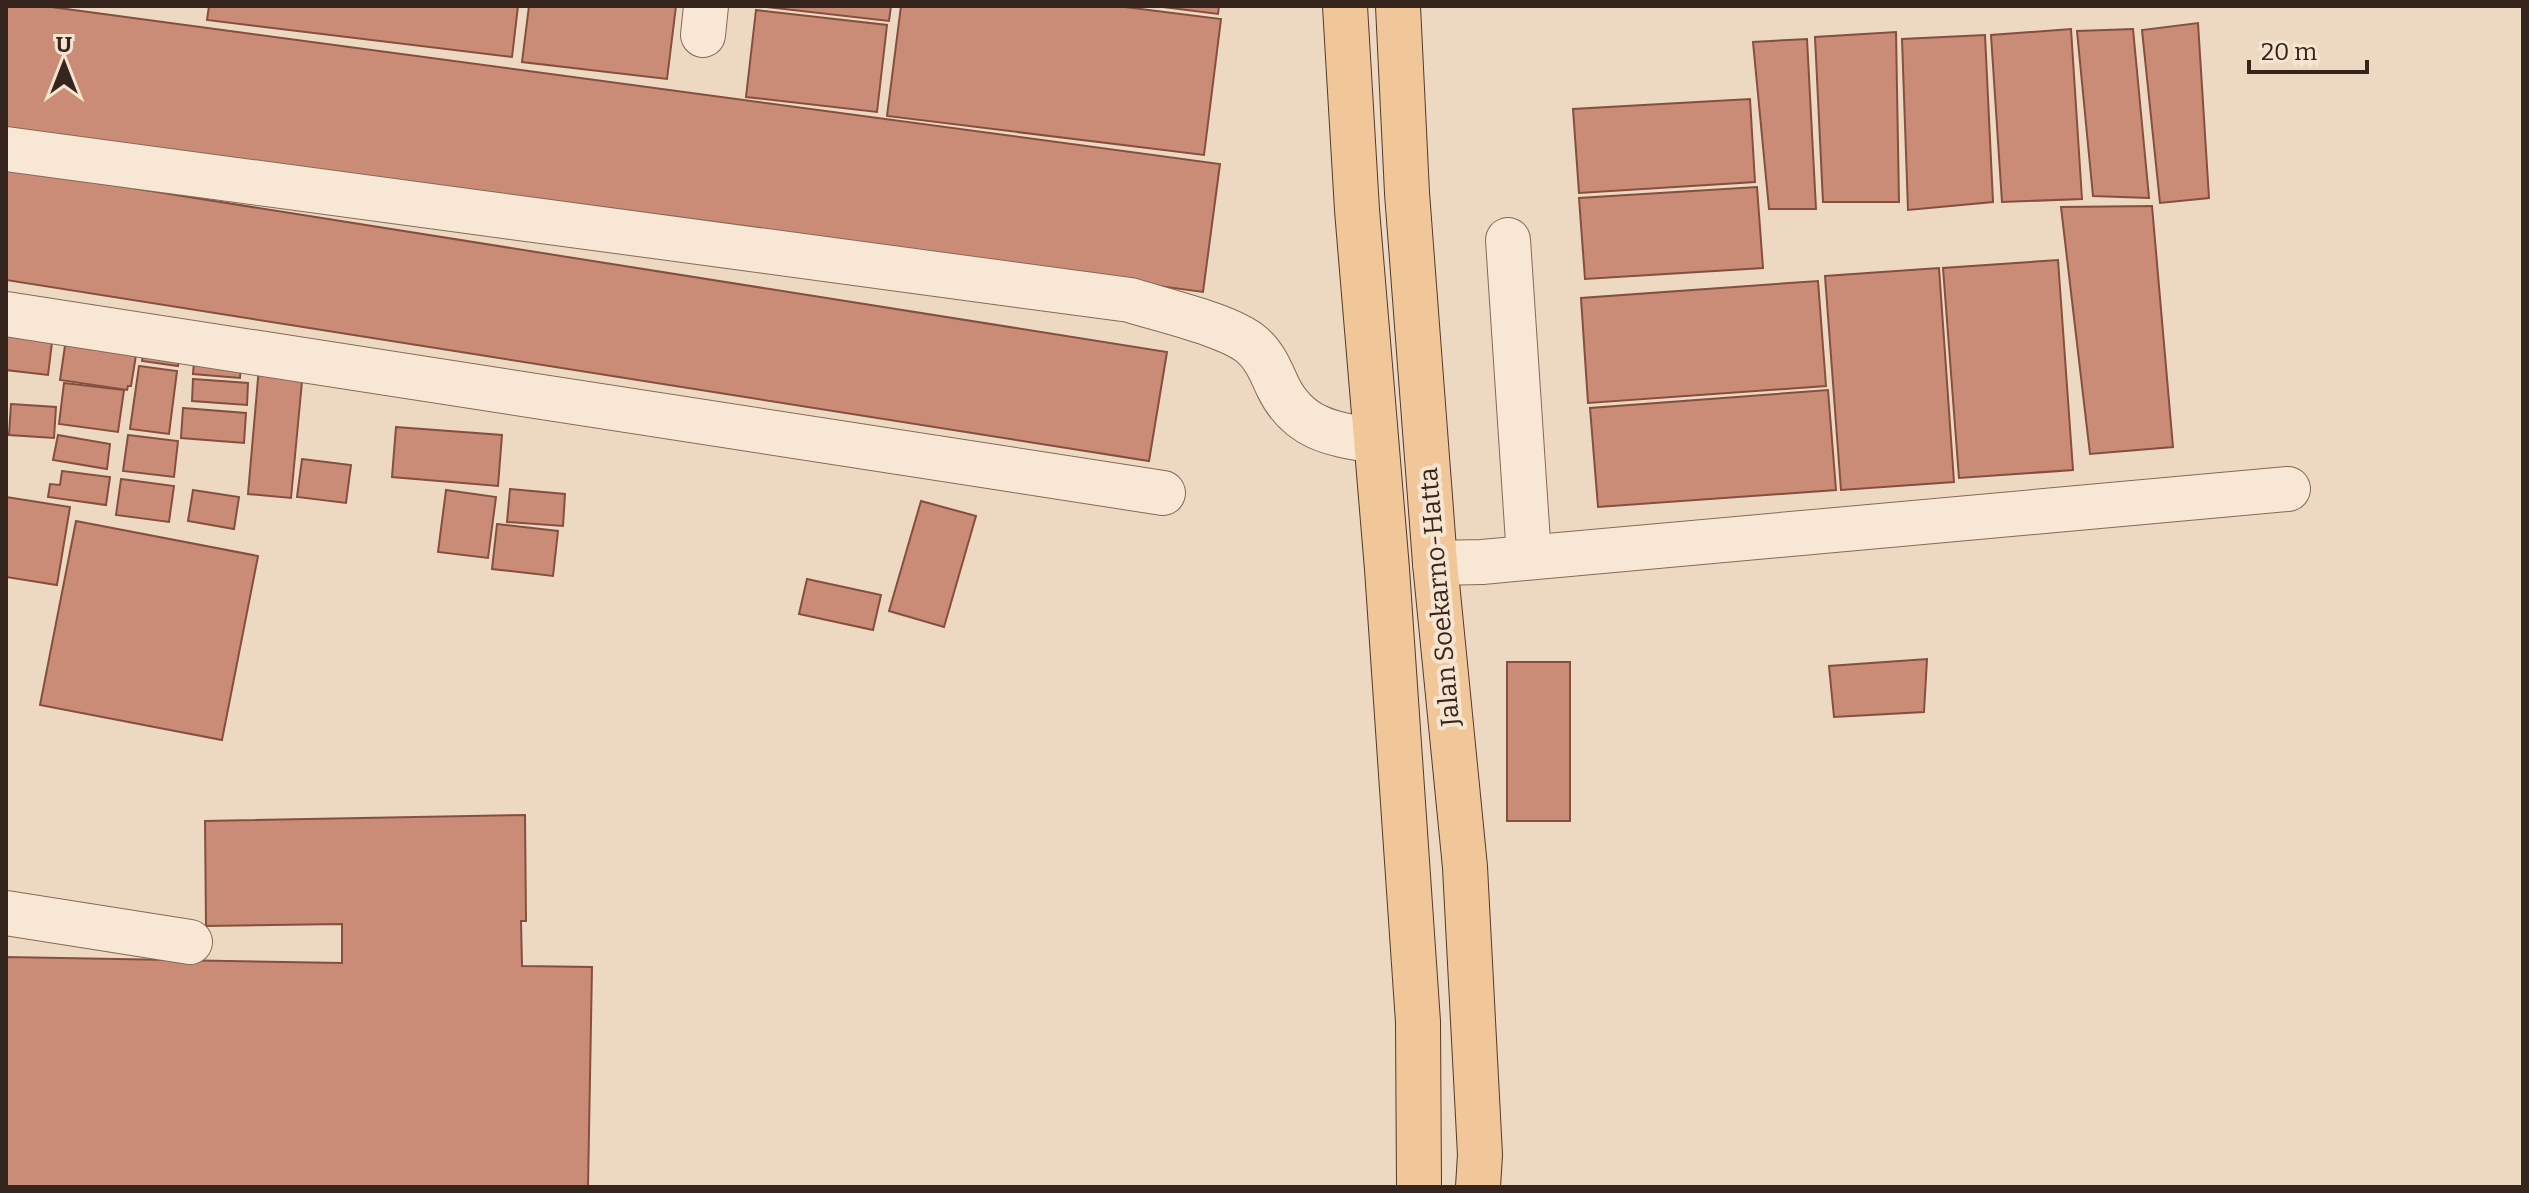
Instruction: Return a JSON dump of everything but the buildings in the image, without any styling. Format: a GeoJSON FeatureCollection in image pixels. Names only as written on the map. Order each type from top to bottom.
{"type":"FeatureCollection","features":[{"type":"Feature","properties":{"kind":"main road","name":"Jalan Soekarno-Hatta"},"geometry":{"type":"LineString","coordinates":[[1345,6],[1357,210],[1387,569],[1418,1022],[1419,1187]]}},
{"type":"Feature","properties":{"kind":"main road","name":"Jalan Soekarno-Hatta"},"geometry":{"type":"LineString","coordinates":[[1398,6],[1407,193],[1435,563],[1465,867],[1480,1155],[1478,1187]]}},
{"type":"Feature","properties":{"kind":"lane"},"geometry":{"type":"LineString","coordinates":[[6,149],[1130,300],[1234,333],[1263,356],[1286,404],[1303,418],[1327,433],[1376,441]]}},
{"type":"Feature","properties":{"kind":"lane"},"geometry":{"type":"LineString","coordinates":[[1508,240],[1529,557]]}},
{"type":"Feature","properties":{"kind":"lane"},"geometry":{"type":"LineString","coordinates":[[6,314],[1163,493]]}},
{"type":"Feature","properties":{"kind":"lane"},"geometry":{"type":"LineString","coordinates":[[1435,563],[1482,562],[2288,489]]}},
{"type":"Feature","properties":{"kind":"lane"},"geometry":{"type":"LineString","coordinates":[[6,913],[190,942]]}}]}
